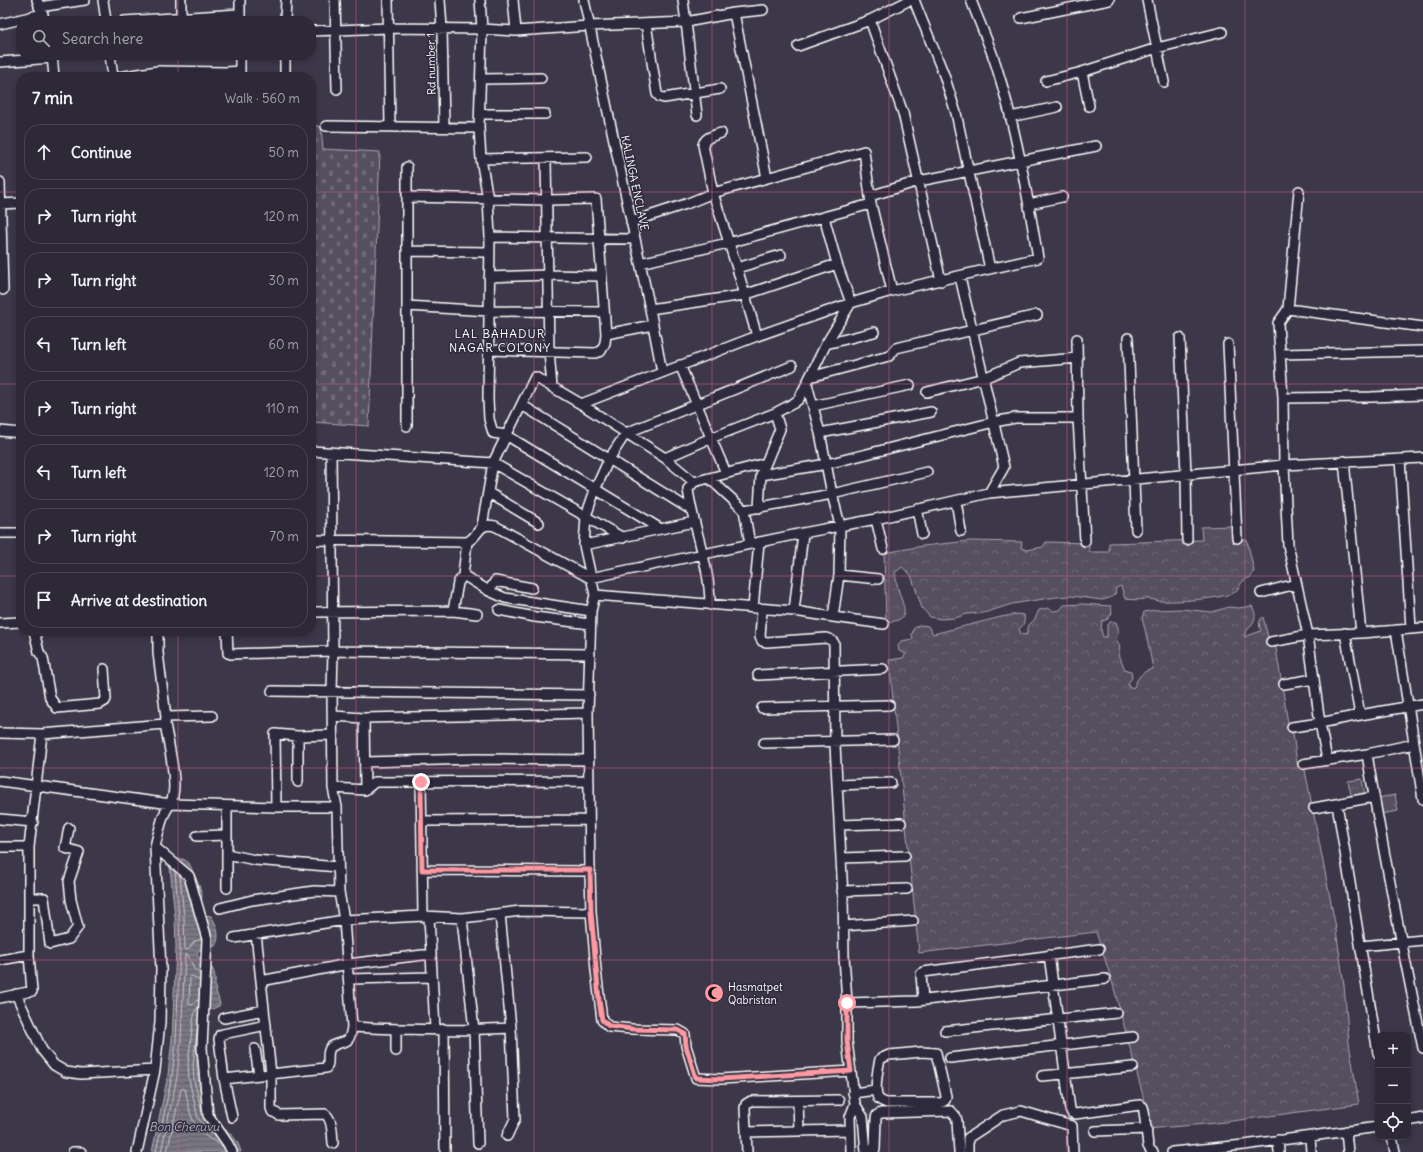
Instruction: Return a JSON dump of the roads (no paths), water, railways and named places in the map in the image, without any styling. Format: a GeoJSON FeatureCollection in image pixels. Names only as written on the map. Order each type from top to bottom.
{"type":"FeatureCollection","features":[{"type":"Feature","properties":{"kind":"street"},"geometry":{"type":"LineString","coordinates":[[25,16],[85,0]]}},
{"type":"Feature","properties":{"kind":"street"},"geometry":{"type":"LineString","coordinates":[[103,0],[105,16]]}},
{"type":"Feature","properties":{"kind":"street"},"geometry":{"type":"LineString","coordinates":[[181,0],[181,16]]}},
{"type":"Feature","properties":{"kind":"street"},"geometry":{"type":"LineString","coordinates":[[240,0],[240,16]]}},
{"type":"Feature","properties":{"kind":"street"},"geometry":{"type":"LineString","coordinates":[[285,16],[286,0]]}},
{"type":"Feature","properties":{"kind":"street"},"geometry":{"type":"LineString","coordinates":[[336,0],[337,89]]}},
{"type":"Feature","properties":{"kind":"street"},"geometry":{"type":"LineString","coordinates":[[388,0],[390,127]]}},
{"type":"Feature","properties":{"kind":"street","name":"Rd number 1"},"geometry":{"type":"LineString","coordinates":[[440,0],[444,127]]}},
{"type":"Feature","properties":{"kind":"street"},"geometry":{"type":"LineString","coordinates":[[480,0],[482,29],[479,128],[488,199],[490,237],[488,311],[489,419],[493,433],[506,435],[661,529]]}},
{"type":"Feature","properties":{"kind":"street"},"geometry":{"type":"LineString","coordinates":[[513,0],[516,31]]}},
{"type":"Feature","properties":{"kind":"street","name":"KALINGA ENCLAVE"},"geometry":{"type":"LineString","coordinates":[[584,0],[662,372]]}},
{"type":"Feature","properties":{"kind":"street"},"geometry":{"type":"LineString","coordinates":[[683,0],[697,115]]}},
{"type":"Feature","properties":{"kind":"street"},"geometry":{"type":"LineString","coordinates":[[798,46],[870,20],[910,0]]}},
{"type":"Feature","properties":{"kind":"street"},"geometry":{"type":"LineString","coordinates":[[914,0],[944,75],[956,113],[990,269]]}},
{"type":"Feature","properties":{"kind":"street"},"geometry":{"type":"LineString","coordinates":[[581,404],[757,336],[851,303],[892,291],[960,277],[1038,258],[1021,161],[1010,117],[996,65],[971,0]]}},
{"type":"Feature","properties":{"kind":"street"},"geometry":{"type":"LineString","coordinates":[[1021,18],[1109,0]]}},
{"type":"Feature","properties":{"kind":"street"},"geometry":{"type":"LineString","coordinates":[[1147,0],[1164,82]]}},
{"type":"Feature","properties":{"kind":"street"},"geometry":{"type":"LineString","coordinates":[[316,31],[442,28],[516,31],[686,22],[734,13],[763,10]]}},
{"type":"Feature","properties":{"kind":"street"},"geometry":{"type":"LineString","coordinates":[[734,13],[767,178]]}},
{"type":"Feature","properties":{"kind":"street"},"geometry":{"type":"LineString","coordinates":[[0,24],[16,19]]}},
{"type":"Feature","properties":{"kind":"street"},"geometry":{"type":"LineString","coordinates":[[870,20],[903,113],[941,280]]}},
{"type":"Feature","properties":{"kind":"street"},"geometry":{"type":"LineString","coordinates":[[646,24],[657,94],[660,97],[664,98],[720,89]]}},
{"type":"Feature","properties":{"kind":"street"},"geometry":{"type":"LineString","coordinates":[[1046,81],[1082,72],[1157,48],[1222,32]]}},
{"type":"Feature","properties":{"kind":"street"},"geometry":{"type":"LineString","coordinates":[[0,62],[21,60]]}},
{"type":"Feature","properties":{"kind":"street"},"geometry":{"type":"LineString","coordinates":[[52,60],[54,72]]}},
{"type":"Feature","properties":{"kind":"street"},"geometry":{"type":"LineString","coordinates":[[111,60],[112,72]]}},
{"type":"Feature","properties":{"kind":"street"},"geometry":{"type":"LineString","coordinates":[[151,72],[240,71],[240,60]]}},
{"type":"Feature","properties":{"kind":"street"},"geometry":{"type":"LineString","coordinates":[[285,60],[285,72]]}},
{"type":"Feature","properties":{"kind":"street"},"geometry":{"type":"LineString","coordinates":[[1082,72],[1089,106]]}},
{"type":"Feature","properties":{"kind":"street"},"geometry":{"type":"LineString","coordinates":[[480,79],[541,78]]}},
{"type":"Feature","properties":{"kind":"street"},"geometry":{"type":"LineString","coordinates":[[1010,117],[1057,107]]}},
{"type":"Feature","properties":{"kind":"street"},"geometry":{"type":"LineString","coordinates":[[480,114],[544,114]]}},
{"type":"Feature","properties":{"kind":"street"},"geometry":{"type":"LineString","coordinates":[[326,126],[479,128]]}},
{"type":"Feature","properties":{"kind":"street"},"geometry":{"type":"LineString","coordinates":[[721,133],[707,138],[704,141],[703,146],[713,193],[757,336]]}},
{"type":"Feature","properties":{"kind":"street"},"geometry":{"type":"LineString","coordinates":[[640,263],[728,243],[824,217],[871,200],[919,180],[1096,146]]}},
{"type":"Feature","properties":{"kind":"street"},"geometry":{"type":"LineString","coordinates":[[631,222],[686,204],[713,193],[864,151],[871,200],[892,291]]}},
{"type":"Feature","properties":{"kind":"street"},"geometry":{"type":"LineString","coordinates":[[482,159],[546,159],[587,157]]}},
{"type":"Feature","properties":{"kind":"street"},"geometry":{"type":"LineString","coordinates":[[546,159],[549,351],[552,387]]}},
{"type":"Feature","properties":{"kind":"street"},"geometry":{"type":"LineString","coordinates":[[407,167],[407,426]]}},
{"type":"Feature","properties":{"kind":"street"},"geometry":{"type":"LineString","coordinates":[[0,182],[2,290]]}},
{"type":"Feature","properties":{"kind":"street"},"geometry":{"type":"LineString","coordinates":[[1298,191],[1288,309],[1278,323],[1283,398],[1284,465],[1288,545],[1308,635],[1320,723],[1327,760]]}},
{"type":"Feature","properties":{"kind":"street"},"geometry":{"type":"LineString","coordinates":[[407,197],[547,200],[596,199],[606,334],[605,344],[602,351],[595,353],[488,350]]}},
{"type":"Feature","properties":{"kind":"street"},"geometry":{"type":"LineString","coordinates":[[1029,204],[1062,197]]}},
{"type":"Feature","properties":{"kind":"street"},"geometry":{"type":"LineString","coordinates":[[1,204],[16,203]]}},
{"type":"Feature","properties":{"kind":"street"},"geometry":{"type":"LineString","coordinates":[[824,217],[837,264],[851,303]]}},
{"type":"Feature","properties":{"kind":"street"},"geometry":{"type":"LineString","coordinates":[[490,237],[635,239]]}},
{"type":"Feature","properties":{"kind":"street"},"geometry":{"type":"LineString","coordinates":[[407,251],[490,252]]}},
{"type":"Feature","properties":{"kind":"street"},"geometry":{"type":"LineString","coordinates":[[737,268],[781,255]]}},
{"type":"Feature","properties":{"kind":"street"},"geometry":{"type":"LineString","coordinates":[[650,309],[744,295],[837,264]]}},
{"type":"Feature","properties":{"kind":"street"},"geometry":{"type":"LineString","coordinates":[[489,277],[548,275],[601,276]]}},
{"type":"Feature","properties":{"kind":"street"},"geometry":{"type":"LineString","coordinates":[[960,277],[1004,467],[989,493]]}},
{"type":"Feature","properties":{"kind":"street"},"geometry":{"type":"LineString","coordinates":[[665,458],[774,413],[799,399],[826,344],[851,303]]}},
{"type":"Feature","properties":{"kind":"street"},"geometry":{"type":"LineString","coordinates":[[407,306],[488,311],[604,312]]}},
{"type":"Feature","properties":{"kind":"street"},"geometry":{"type":"LineString","coordinates":[[1288,309],[1423,327]]}},
{"type":"Feature","properties":{"kind":"street"},"geometry":{"type":"LineString","coordinates":[[808,381],[889,356],[896,348],[1037,315]]}},
{"type":"Feature","properties":{"kind":"street"},"geometry":{"type":"LineString","coordinates":[[606,334],[653,325]]}},
{"type":"Feature","properties":{"kind":"street"},"geometry":{"type":"LineString","coordinates":[[826,344],[874,332]]}},
{"type":"Feature","properties":{"kind":"street"},"geometry":{"type":"LineString","coordinates":[[1128,338],[1136,530]]}},
{"type":"Feature","properties":{"kind":"street"},"geometry":{"type":"LineString","coordinates":[[1180,338],[1186,474],[1187,540]]}},
{"type":"Feature","properties":{"kind":"street"},"geometry":{"type":"LineString","coordinates":[[1077,339],[1078,418],[1085,541]]}},
{"type":"Feature","properties":{"kind":"street"},"geometry":{"type":"LineString","coordinates":[[1228,344],[1237,538]]}},
{"type":"Feature","properties":{"kind":"street"},"geometry":{"type":"LineString","coordinates":[[1280,354],[1423,351]]}},
{"type":"Feature","properties":{"kind":"street"},"geometry":{"type":"LineString","coordinates":[[927,392],[984,378],[1019,363],[1078,358]]}},
{"type":"Feature","properties":{"kind":"street"},"geometry":{"type":"LineString","coordinates":[[680,365],[726,473]]}},
{"type":"Feature","properties":{"kind":"street"},"geometry":{"type":"LineString","coordinates":[[792,366],[697,403],[626,433],[609,459],[595,490],[586,516],[584,546],[595,596],[590,611],[588,713],[588,820],[591,912],[602,1020],[609,1026],[632,1029],[678,1030],[685,1034],[686,1046],[696,1078],[720,1079],[851,1071]]}},
{"type":"Feature","properties":{"kind":"street"},"geometry":{"type":"LineString","coordinates":[[316,540],[467,542],[471,540],[482,526],[489,493],[493,463],[535,377],[581,404],[665,458],[694,482]]}},
{"type":"Feature","properties":{"kind":"street"},"geometry":{"type":"LineString","coordinates":[[808,381],[840,525],[839,575],[834,617]]}},
{"type":"Feature","properties":{"kind":"street"},"geometry":{"type":"LineString","coordinates":[[814,406],[910,384]]}},
{"type":"Feature","properties":{"kind":"street"},"geometry":{"type":"LineString","coordinates":[[1283,398],[1423,395]]}},
{"type":"Feature","properties":{"kind":"street"},"geometry":{"type":"LineString","coordinates":[[522,405],[691,510]]}},
{"type":"Feature","properties":{"kind":"street"},"geometry":{"type":"LineString","coordinates":[[820,433],[931,412]]}},
{"type":"Feature","properties":{"kind":"street"},"geometry":{"type":"LineString","coordinates":[[759,508],[761,476],[780,429],[774,413]]}},
{"type":"Feature","properties":{"kind":"street"},"geometry":{"type":"LineString","coordinates":[[761,476],[827,464],[1015,418],[1078,418]]}},
{"type":"Feature","properties":{"kind":"street"},"geometry":{"type":"LineString","coordinates":[[0,434],[16,432]]}},
{"type":"Feature","properties":{"kind":"street"},"geometry":{"type":"LineString","coordinates":[[316,451],[493,463],[623,538]]}},
{"type":"Feature","properties":{"kind":"street"},"geometry":{"type":"LineString","coordinates":[[224,1079],[326,1068],[330,1048],[347,1041],[350,1038],[352,1027],[344,920],[338,892],[337,806],[333,788],[331,452]]}},
{"type":"Feature","properties":{"kind":"street"},"geometry":{"type":"LineString","coordinates":[[482,526],[488,524],[495,526],[590,578],[840,525],[876,519],[989,493],[1234,469],[1344,461],[1423,458]]}},
{"type":"Feature","properties":{"kind":"street"},"geometry":{"type":"LineString","coordinates":[[1400,459],[1411,628]]}},
{"type":"Feature","properties":{"kind":"street"},"geometry":{"type":"LineString","coordinates":[[1344,461],[1361,633]]}},
{"type":"Feature","properties":{"kind":"street"},"geometry":{"type":"LineString","coordinates":[[710,604],[710,588],[691,510],[688,489],[694,482],[766,463]]}},
{"type":"Feature","properties":{"kind":"street"},"geometry":{"type":"LineString","coordinates":[[744,510],[832,494],[927,472]]}},
{"type":"Feature","properties":{"kind":"street"},"geometry":{"type":"LineString","coordinates":[[709,478],[744,510],[754,543],[757,608],[760,637],[762,641],[767,642],[826,638],[834,643],[835,741],[847,1003],[847,1041],[853,1093],[855,1104],[863,1117],[866,1151],[875,1149],[876,1118],[877,1115],[881,1113],[951,1111],[956,1117],[957,1121],[959,1152]]}},
{"type":"Feature","properties":{"kind":"street"},"geometry":{"type":"LineString","coordinates":[[489,493],[539,522]]}},
{"type":"Feature","properties":{"kind":"street"},"geometry":{"type":"LineString","coordinates":[[956,501],[962,531]]}},
{"type":"Feature","properties":{"kind":"street"},"geometry":{"type":"LineString","coordinates":[[917,509],[922,534]]}},
{"type":"Feature","properties":{"kind":"street"},"geometry":{"type":"LineString","coordinates":[[876,519],[883,549]]}},
{"type":"Feature","properties":{"kind":"street"},"geometry":{"type":"LineString","coordinates":[[584,546],[694,522]]}},
{"type":"Feature","properties":{"kind":"street"},"geometry":{"type":"LineString","coordinates":[[0,533],[16,533]]}},
{"type":"Feature","properties":{"kind":"street"},"geometry":{"type":"LineString","coordinates":[[794,611],[803,533]]}},
{"type":"Feature","properties":{"kind":"street"},"geometry":{"type":"LineString","coordinates":[[453,611],[458,583],[463,575],[467,542]]}},
{"type":"Feature","properties":{"kind":"street"},"geometry":{"type":"LineString","coordinates":[[463,575],[489,591],[505,598],[590,611]]}},
{"type":"Feature","properties":{"kind":"street"},"geometry":{"type":"LineString","coordinates":[[839,575],[878,579]]}},
{"type":"Feature","properties":{"kind":"street"},"geometry":{"type":"LineString","coordinates":[[489,591],[495,580],[532,588]]}},
{"type":"Feature","properties":{"kind":"street"},"geometry":{"type":"LineString","coordinates":[[1261,593],[1296,584]]}},
{"type":"Feature","properties":{"kind":"street"},"geometry":{"type":"LineString","coordinates":[[595,596],[794,611],[884,624]]}},
{"type":"Feature","properties":{"kind":"street"},"geometry":{"type":"LineString","coordinates":[[499,610],[535,617],[590,624]]}},
{"type":"Feature","properties":{"kind":"street"},"geometry":{"type":"LineString","coordinates":[[316,612],[453,611],[477,614]]}},
{"type":"Feature","properties":{"kind":"street"},"geometry":{"type":"LineString","coordinates":[[0,623],[16,622]]}},
{"type":"Feature","properties":{"kind":"street"},"geometry":{"type":"LineString","coordinates":[[1271,642],[1308,635],[1361,633],[1423,628]]}},
{"type":"Feature","properties":{"kind":"street"},"geometry":{"type":"LineString","coordinates":[[1396,630],[1423,799]]}},
{"type":"Feature","properties":{"kind":"street"},"geometry":{"type":"LineString","coordinates":[[1345,633],[1360,714]]}},
{"type":"Feature","properties":{"kind":"street"},"geometry":{"type":"LineString","coordinates":[[35,636],[39,652],[43,658],[50,698],[57,708],[100,704],[105,701],[104,669]]}},
{"type":"Feature","properties":{"kind":"street"},"geometry":{"type":"LineString","coordinates":[[137,1152],[155,1070],[160,1022],[161,969],[155,847],[164,815],[171,804],[174,794],[174,783],[165,721],[158,653],[158,636]]}},
{"type":"Feature","properties":{"kind":"street"},"geometry":{"type":"LineString","coordinates":[[227,636],[227,649],[228,653],[231,654],[333,651],[590,654]]}},
{"type":"Feature","properties":{"kind":"street"},"geometry":{"type":"LineString","coordinates":[[758,675],[883,669]]}},
{"type":"Feature","properties":{"kind":"street"},"geometry":{"type":"LineString","coordinates":[[1284,684],[1314,679]]}},
{"type":"Feature","properties":{"kind":"street"},"geometry":{"type":"LineString","coordinates":[[272,691],[589,695]]}},
{"type":"Feature","properties":{"kind":"street"},"geometry":{"type":"LineString","coordinates":[[1292,727],[1423,704]]}},
{"type":"Feature","properties":{"kind":"street"},"geometry":{"type":"LineString","coordinates":[[762,708],[889,705]]}},
{"type":"Feature","properties":{"kind":"street"},"geometry":{"type":"LineString","coordinates":[[333,716],[364,718],[588,713]]}},
{"type":"Feature","properties":{"kind":"street"},"geometry":{"type":"LineString","coordinates":[[0,733],[42,734],[212,716]]}},
{"type":"Feature","properties":{"kind":"street"},"geometry":{"type":"LineString","coordinates":[[364,718],[365,790]]}},
{"type":"Feature","properties":{"kind":"street"},"geometry":{"type":"LineString","coordinates":[[0,998],[32,991],[29,955],[29,847],[42,734]]}},
{"type":"Feature","properties":{"kind":"street"},"geometry":{"type":"LineString","coordinates":[[276,807],[275,734],[298,736],[332,735]]}},
{"type":"Feature","properties":{"kind":"street"},"geometry":{"type":"LineString","coordinates":[[298,736],[298,782]]}},
{"type":"Feature","properties":{"kind":"street"},"geometry":{"type":"LineString","coordinates":[[764,743],[893,740]]}},
{"type":"Feature","properties":{"kind":"street"},"geometry":{"type":"LineString","coordinates":[[1302,764],[1367,754],[1414,744]]}},
{"type":"Feature","properties":{"kind":"street"},"geometry":{"type":"LineString","coordinates":[[1367,754],[1401,942],[1423,1048]]}},
{"type":"Feature","properties":{"kind":"street"},"geometry":{"type":"LineString","coordinates":[[365,762],[474,759],[589,760]]}},
{"type":"Feature","properties":{"kind":"street"},"geometry":{"type":"LineString","coordinates":[[0,781],[171,804],[276,807],[337,806]]}},
{"type":"Feature","properties":{"kind":"street"},"geometry":{"type":"LineString","coordinates":[[333,788],[365,790],[375,782],[589,781]]}},
{"type":"Feature","properties":{"kind":"street"},"geometry":{"type":"LineString","coordinates":[[421,782],[422,870],[432,977],[439,1029],[445,1152]]}},
{"type":"Feature","properties":{"kind":"street"},"geometry":{"type":"LineString","coordinates":[[837,785],[890,783]]}},
{"type":"Feature","properties":{"kind":"street"},"geometry":{"type":"LineString","coordinates":[[1314,808],[1374,797]]}},
{"type":"Feature","properties":{"kind":"street"},"geometry":{"type":"LineString","coordinates":[[1337,804],[1375,1034]]}},
{"type":"Feature","properties":{"kind":"street"},"geometry":{"type":"LineString","coordinates":[[227,888],[228,806]]}},
{"type":"Feature","properties":{"kind":"street"},"geometry":{"type":"LineString","coordinates":[[0,819],[33,822]]}},
{"type":"Feature","properties":{"kind":"street"},"geometry":{"type":"LineString","coordinates":[[422,821],[588,820]]}},
{"type":"Feature","properties":{"kind":"street"},"geometry":{"type":"LineString","coordinates":[[839,825],[901,823]]}},
{"type":"Feature","properties":{"kind":"street"},"geometry":{"type":"LineString","coordinates":[[29,898],[44,898],[50,944],[69,939],[78,927],[71,900],[69,881],[79,852],[65,848],[69,828]]}},
{"type":"Feature","properties":{"kind":"street"},"geometry":{"type":"LineString","coordinates":[[197,836],[227,835]]}},
{"type":"Feature","properties":{"kind":"street"},"geometry":{"type":"LineString","coordinates":[[0,847],[29,847]]}},
{"type":"Feature","properties":{"kind":"street"},"geometry":{"type":"LineString","coordinates":[[155,847],[189,876],[207,939],[202,1048],[208,1115],[232,1152]]}},
{"type":"Feature","properties":{"kind":"street"},"geometry":{"type":"LineString","coordinates":[[227,854],[255,860],[338,867]]}},
{"type":"Feature","properties":{"kind":"street"},"geometry":{"type":"LineString","coordinates":[[840,858],[905,856]]}},
{"type":"Feature","properties":{"kind":"street"},"geometry":{"type":"LineString","coordinates":[[422,870],[590,870]]}},
{"type":"Feature","properties":{"kind":"street"},"geometry":{"type":"LineString","coordinates":[[842,891],[907,889]]}},
{"type":"Feature","properties":{"kind":"street"},"geometry":{"type":"LineString","coordinates":[[220,908],[252,900],[314,891],[338,892]]}},
{"type":"Feature","properties":{"kind":"street"},"geometry":{"type":"LineString","coordinates":[[234,938],[344,920],[426,917],[462,918],[521,911],[591,912]]}},
{"type":"Feature","properties":{"kind":"street"},"geometry":{"type":"LineString","coordinates":[[500,914],[511,1028],[514,1119],[507,1136]]}},
{"type":"Feature","properties":{"kind":"street"},"geometry":{"type":"LineString","coordinates":[[462,918],[474,1030],[478,1143]]}},
{"type":"Feature","properties":{"kind":"street"},"geometry":{"type":"LineString","coordinates":[[843,926],[913,921]]}},
{"type":"Feature","properties":{"kind":"street"},"geometry":{"type":"LineString","coordinates":[[256,934],[271,1074],[272,1111],[279,1115],[324,1114],[330,1121],[333,1143]]}},
{"type":"Feature","properties":{"kind":"street"},"geometry":{"type":"LineString","coordinates":[[1361,946],[1423,940]]}},
{"type":"Feature","properties":{"kind":"street"},"geometry":{"type":"LineString","coordinates":[[922,1000],[921,974],[923,972],[1099,949]]}},
{"type":"Feature","properties":{"kind":"street"},"geometry":{"type":"LineString","coordinates":[[261,982],[348,964],[431,954]]}},
{"type":"Feature","properties":{"kind":"street"},"geometry":{"type":"LineString","coordinates":[[0,960],[29,955]]}},
{"type":"Feature","properties":{"kind":"street"},"geometry":{"type":"LineString","coordinates":[[1049,956],[1070,1109],[1072,1113],[1076,1114],[1140,1106],[1143,1107],[1148,1146],[1150,1151],[1153,1152]]}},
{"type":"Feature","properties":{"kind":"street"},"geometry":{"type":"LineString","coordinates":[[349,979],[432,977]]}},
{"type":"Feature","properties":{"kind":"street"},"geometry":{"type":"LineString","coordinates":[[847,1003],[922,1000],[1105,979]]}},
{"type":"Feature","properties":{"kind":"street"},"geometry":{"type":"LineString","coordinates":[[16,994],[42,1050],[54,1065],[66,1072],[81,1074],[155,1070]]}},
{"type":"Feature","properties":{"kind":"street"},"geometry":{"type":"LineString","coordinates":[[224,1018],[264,1010]]}},
{"type":"Feature","properties":{"kind":"street"},"geometry":{"type":"LineString","coordinates":[[945,1031],[1117,1013]]}},
{"type":"Feature","properties":{"kind":"street"},"geometry":{"type":"LineString","coordinates":[[232,1117],[224,1079],[219,1038],[220,1035],[266,1025]]}},
{"type":"Feature","properties":{"kind":"street"},"geometry":{"type":"LineString","coordinates":[[352,1027],[474,1030],[511,1028]]}},
{"type":"Feature","properties":{"kind":"street"},"geometry":{"type":"LineString","coordinates":[[396,1029],[396,1051]]}},
{"type":"Feature","properties":{"kind":"street"},"geometry":{"type":"LineString","coordinates":[[950,1058],[1133,1037]]}},
{"type":"Feature","properties":{"kind":"street"},"geometry":{"type":"LineString","coordinates":[[255,1049],[259,1075]]}},
{"type":"Feature","properties":{"kind":"street"},"geometry":{"type":"LineString","coordinates":[[922,1052],[936,1053],[946,1099],[939,1103],[887,1103],[881,1101],[876,1090],[880,1059],[884,1056],[922,1052]]}},
{"type":"Feature","properties":{"kind":"street"},"geometry":{"type":"LineString","coordinates":[[1042,1076],[1133,1067]]}},
{"type":"Feature","properties":{"kind":"street"},"geometry":{"type":"LineString","coordinates":[[853,1093],[876,1090]]}},
{"type":"Feature","properties":{"kind":"street"},"geometry":{"type":"LineString","coordinates":[[747,1152],[746,1104],[751,1102],[839,1100]]}},
{"type":"Feature","properties":{"kind":"street"},"geometry":{"type":"LineString","coordinates":[[798,1101],[799,1131]]}},
{"type":"Feature","properties":{"kind":"street"},"geometry":{"type":"LineString","coordinates":[[851,1152],[850,1116],[855,1104]]}},
{"type":"Feature","properties":{"kind":"street"},"geometry":{"type":"LineString","coordinates":[[968,1152],[968,1138],[1003,1114],[1021,1111],[1072,1126],[1073,1152]]}},
{"type":"Feature","properties":{"kind":"street"},"geometry":{"type":"LineString","coordinates":[[1411,1120],[1423,1118]]}},
{"type":"Feature","properties":{"kind":"street"},"geometry":{"type":"LineString","coordinates":[[1172,1152],[1244,1148],[1278,1140],[1310,1137],[1375,1126]]}},
{"type":"Feature","properties":{"kind":"street"},"geometry":{"type":"LineString","coordinates":[[1095,1131],[1147,1129]]}},
{"type":"Feature","properties":{"kind":"street"},"geometry":{"type":"LineString","coordinates":[[746,1132],[850,1130]]}},
{"type":"Feature","properties":{"kind":"street"},"geometry":{"type":"LineString","coordinates":[[1346,1131],[1348,1152]]}},
{"type":"Feature","properties":{"kind":"street"},"geometry":{"type":"LineString","coordinates":[[1310,1137],[1311,1152]]}},
{"type":"Feature","properties":{"kind":"street"},"geometry":{"type":"LineString","coordinates":[[1278,1140],[1279,1152]]}},
{"type":"Feature","properties":{"kind":"street"},"geometry":{"type":"LineString","coordinates":[[1393,1140],[1395,1152]]}},
{"type":"Feature","properties":{"kind":"street"},"geometry":{"type":"LineString","coordinates":[[73,1152],[81,1152]]}},
{"type":"Feature","properties":{"kind":"water","name":"Bon Cheruvu"},"geometry":{"type":"Polygon","coordinates":[[[177,859],[183,859],[189,863],[202,895],[200,914],[211,916],[215,923],[218,935],[215,946],[200,949],[197,953],[202,964],[212,968],[220,1004],[219,1006],[206,1012],[197,1063],[200,1091],[213,1123],[223,1128],[234,1137],[241,1152],[152,1152],[168,1075],[172,1039],[176,948],[175,918],[170,867],[177,859]]]}},
{"type":"Feature","properties":{"kind":"place","name":"Hasmatpet Qabristan"},"geometry":{"type":"Point","coordinates":[714,993]}},
{"type":"Feature","properties":{"kind":"district","name":"LAL BAHADUR NAGAR COLONY"},"geometry":{"type":"Point","coordinates":[500,340]}}]}
